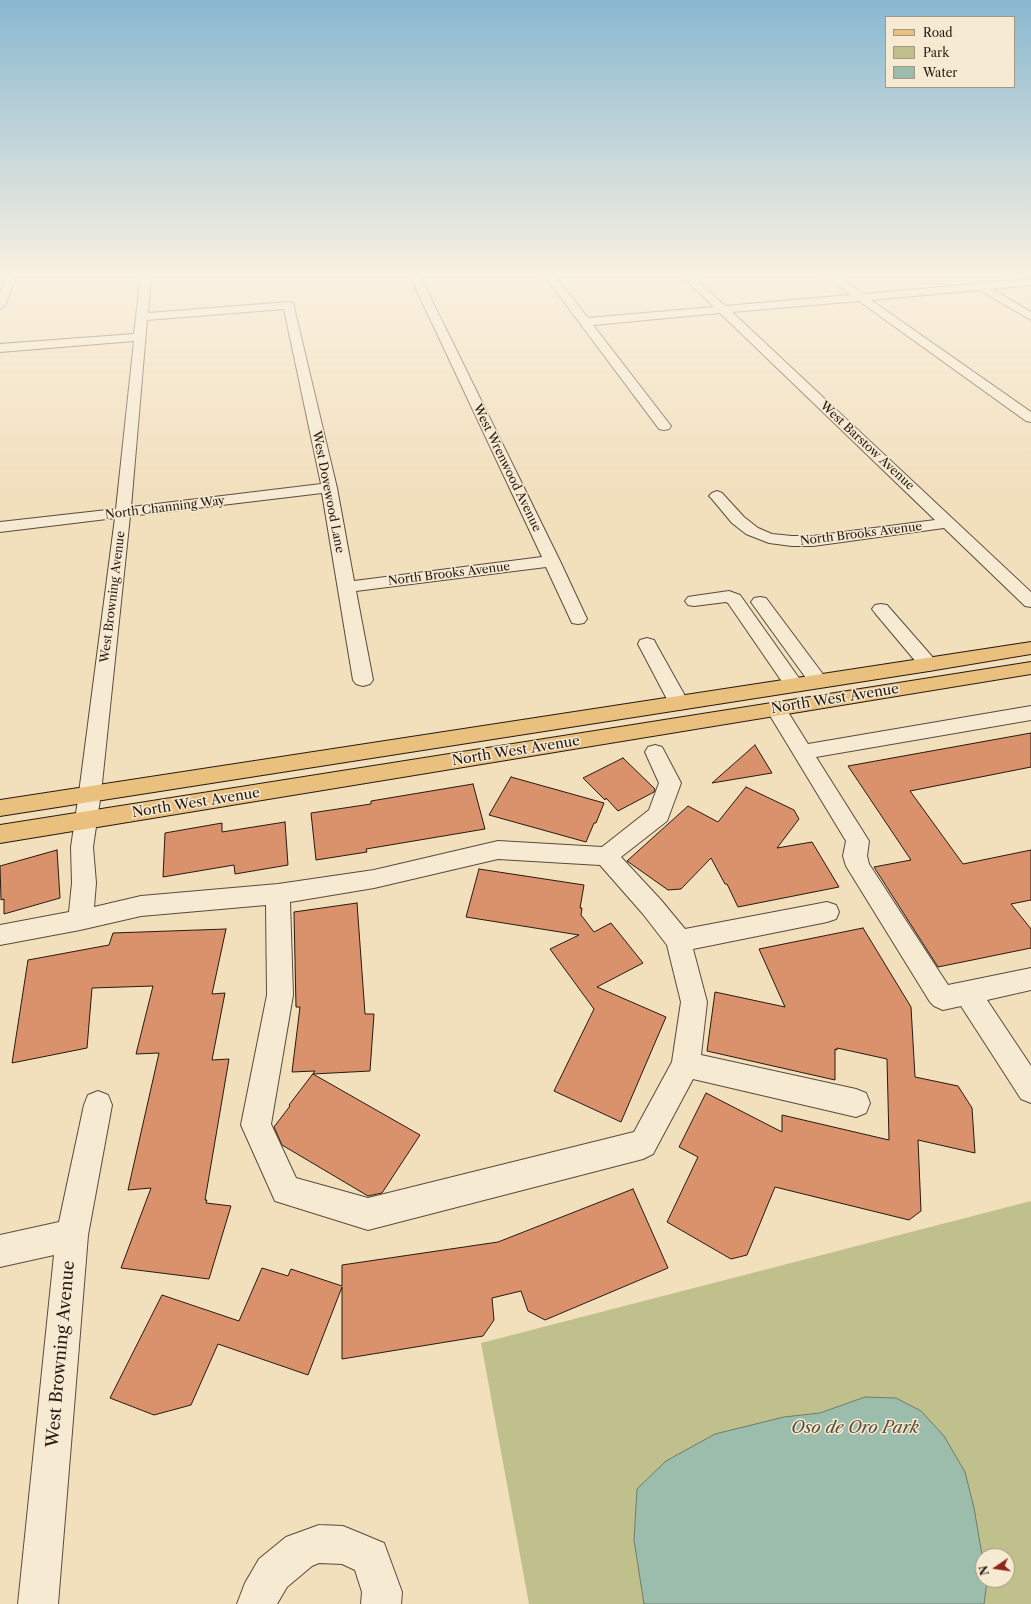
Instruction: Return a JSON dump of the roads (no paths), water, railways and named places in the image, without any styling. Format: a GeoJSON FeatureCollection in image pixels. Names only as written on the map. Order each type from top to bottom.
{"type":"FeatureCollection","features":[{"type":"Feature","properties":{"kind":"main road","name":"North West Avenue"},"geometry":{"type":"LineString","coordinates":[[0,808],[1031,648]]}},
{"type":"Feature","properties":{"kind":"main road","name":"North West Avenue"},"geometry":{"type":"LineString","coordinates":[[0,834],[1031,668]]}},
{"type":"Feature","properties":{"kind":"street","name":"West Browning Avenue"},"geometry":{"type":"LineString","coordinates":[[80,920],[84,883],[82,847],[90,793],[123,513],[138,349]]}},
{"type":"Feature","properties":{"kind":"street","name":"West Dovewood Lane"},"geometry":{"type":"LineString","coordinates":[[299,349],[329,488],[363,680]]}},
{"type":"Feature","properties":{"kind":"street","name":"West Wrenwood Avenue"},"geometry":{"type":"LineString","coordinates":[[450,349],[552,561],[578,619]]}},
{"type":"Feature","properties":{"kind":"street"},"geometry":{"type":"LineString","coordinates":[[605,349],[664,426]]}},
{"type":"Feature","properties":{"kind":"street","name":"West Barstow Avenue"},"geometry":{"type":"LineString","coordinates":[[764,349],[1031,602]]}},
{"type":"Feature","properties":{"kind":"street"},"geometry":{"type":"LineString","coordinates":[[932,349],[1031,418]]}},
{"type":"Feature","properties":{"kind":"street","name":"North Channing Way"},"geometry":{"type":"LineString","coordinates":[[0,527],[329,488]]}},
{"type":"Feature","properties":{"kind":"street","name":"North Brooks Avenue"},"geometry":{"type":"LineString","coordinates":[[717,496],[738,520],[752,531],[769,538],[792,541],[813,541],[949,523]]}},
{"type":"Feature","properties":{"kind":"street","name":"North Brooks Avenue"},"geometry":{"type":"LineString","coordinates":[[346,587],[552,561]]}},
{"type":"Feature","properties":{"kind":"street"},"geometry":{"type":"LineString","coordinates":[[694,601],[730,596],[734,599],[794,685]]}},
{"type":"Feature","properties":{"kind":"street"},"geometry":{"type":"LineString","coordinates":[[760,602],[818,681]]}},
{"type":"Feature","properties":{"kind":"street"},"geometry":{"type":"LineString","coordinates":[[881,609],[928,665]]}},
{"type":"Feature","properties":{"kind":"street"},"geometry":{"type":"LineString","coordinates":[[647,644],[679,703]]}},
{"type":"Feature","properties":{"kind":"street"},"geometry":{"type":"LineString","coordinates":[[776,709],[858,841],[855,856],[858,866],[939,994],[943,998],[1031,979]]}},
{"type":"Feature","properties":{"kind":"street"},"geometry":{"type":"LineString","coordinates":[[803,752],[1031,713]]}},
{"type":"Feature","properties":{"kind":"street"},"geometry":{"type":"LineString","coordinates":[[1,940],[142,906],[278,894],[374,879],[498,850],[606,856],[659,815],[670,783],[655,752]]}},
{"type":"Feature","properties":{"kind":"street"},"geometry":{"type":"LineString","coordinates":[[278,894],[280,995],[256,1125],[286,1190],[368,1214],[643,1144],[686,1064],[694,1002],[679,941],[652,907],[606,856]]}},
{"type":"Feature","properties":{"kind":"street"},"geometry":{"type":"LineString","coordinates":[[679,941],[827,912]]}},
{"type":"Feature","properties":{"kind":"street"},"geometry":{"type":"LineString","coordinates":[[967,992],[1031,1090]]}},
{"type":"Feature","properties":{"kind":"street"},"geometry":{"type":"LineString","coordinates":[[686,1064],[856,1103]]}},
{"type":"Feature","properties":{"kind":"street","name":"West Browning Avenue"},"geometry":{"type":"LineString","coordinates":[[38,1604],[72,1235],[98,1105]]}},
{"type":"Feature","properties":{"kind":"street"},"geometry":{"type":"LineString","coordinates":[[0,1251],[72,1235]]}},
{"type":"Feature","properties":{"kind":"street"},"geometry":{"type":"LineString","coordinates":[[257,1604],[259,1597],[273,1573],[300,1551],[319,1544],[343,1545],[370,1557],[382,1592],[381,1604]]}},
{"type":"Feature","properties":{"kind":"water"},"geometry":{"type":"Polygon","coordinates":[[[865,1397],[896,1398],[921,1411],[944,1436],[965,1472],[974,1508],[981,1548],[975,1548],[975,1588],[986,1588],[984,1604],[644,1604],[634,1540],[637,1489],[666,1461],[715,1434],[784,1417],[820,1413],[865,1397]]]}},
{"type":"Feature","properties":{"kind":"park label","name":"Oso de Oro Park"},"geometry":{"type":"Point","coordinates":[855,1428]}}]}
